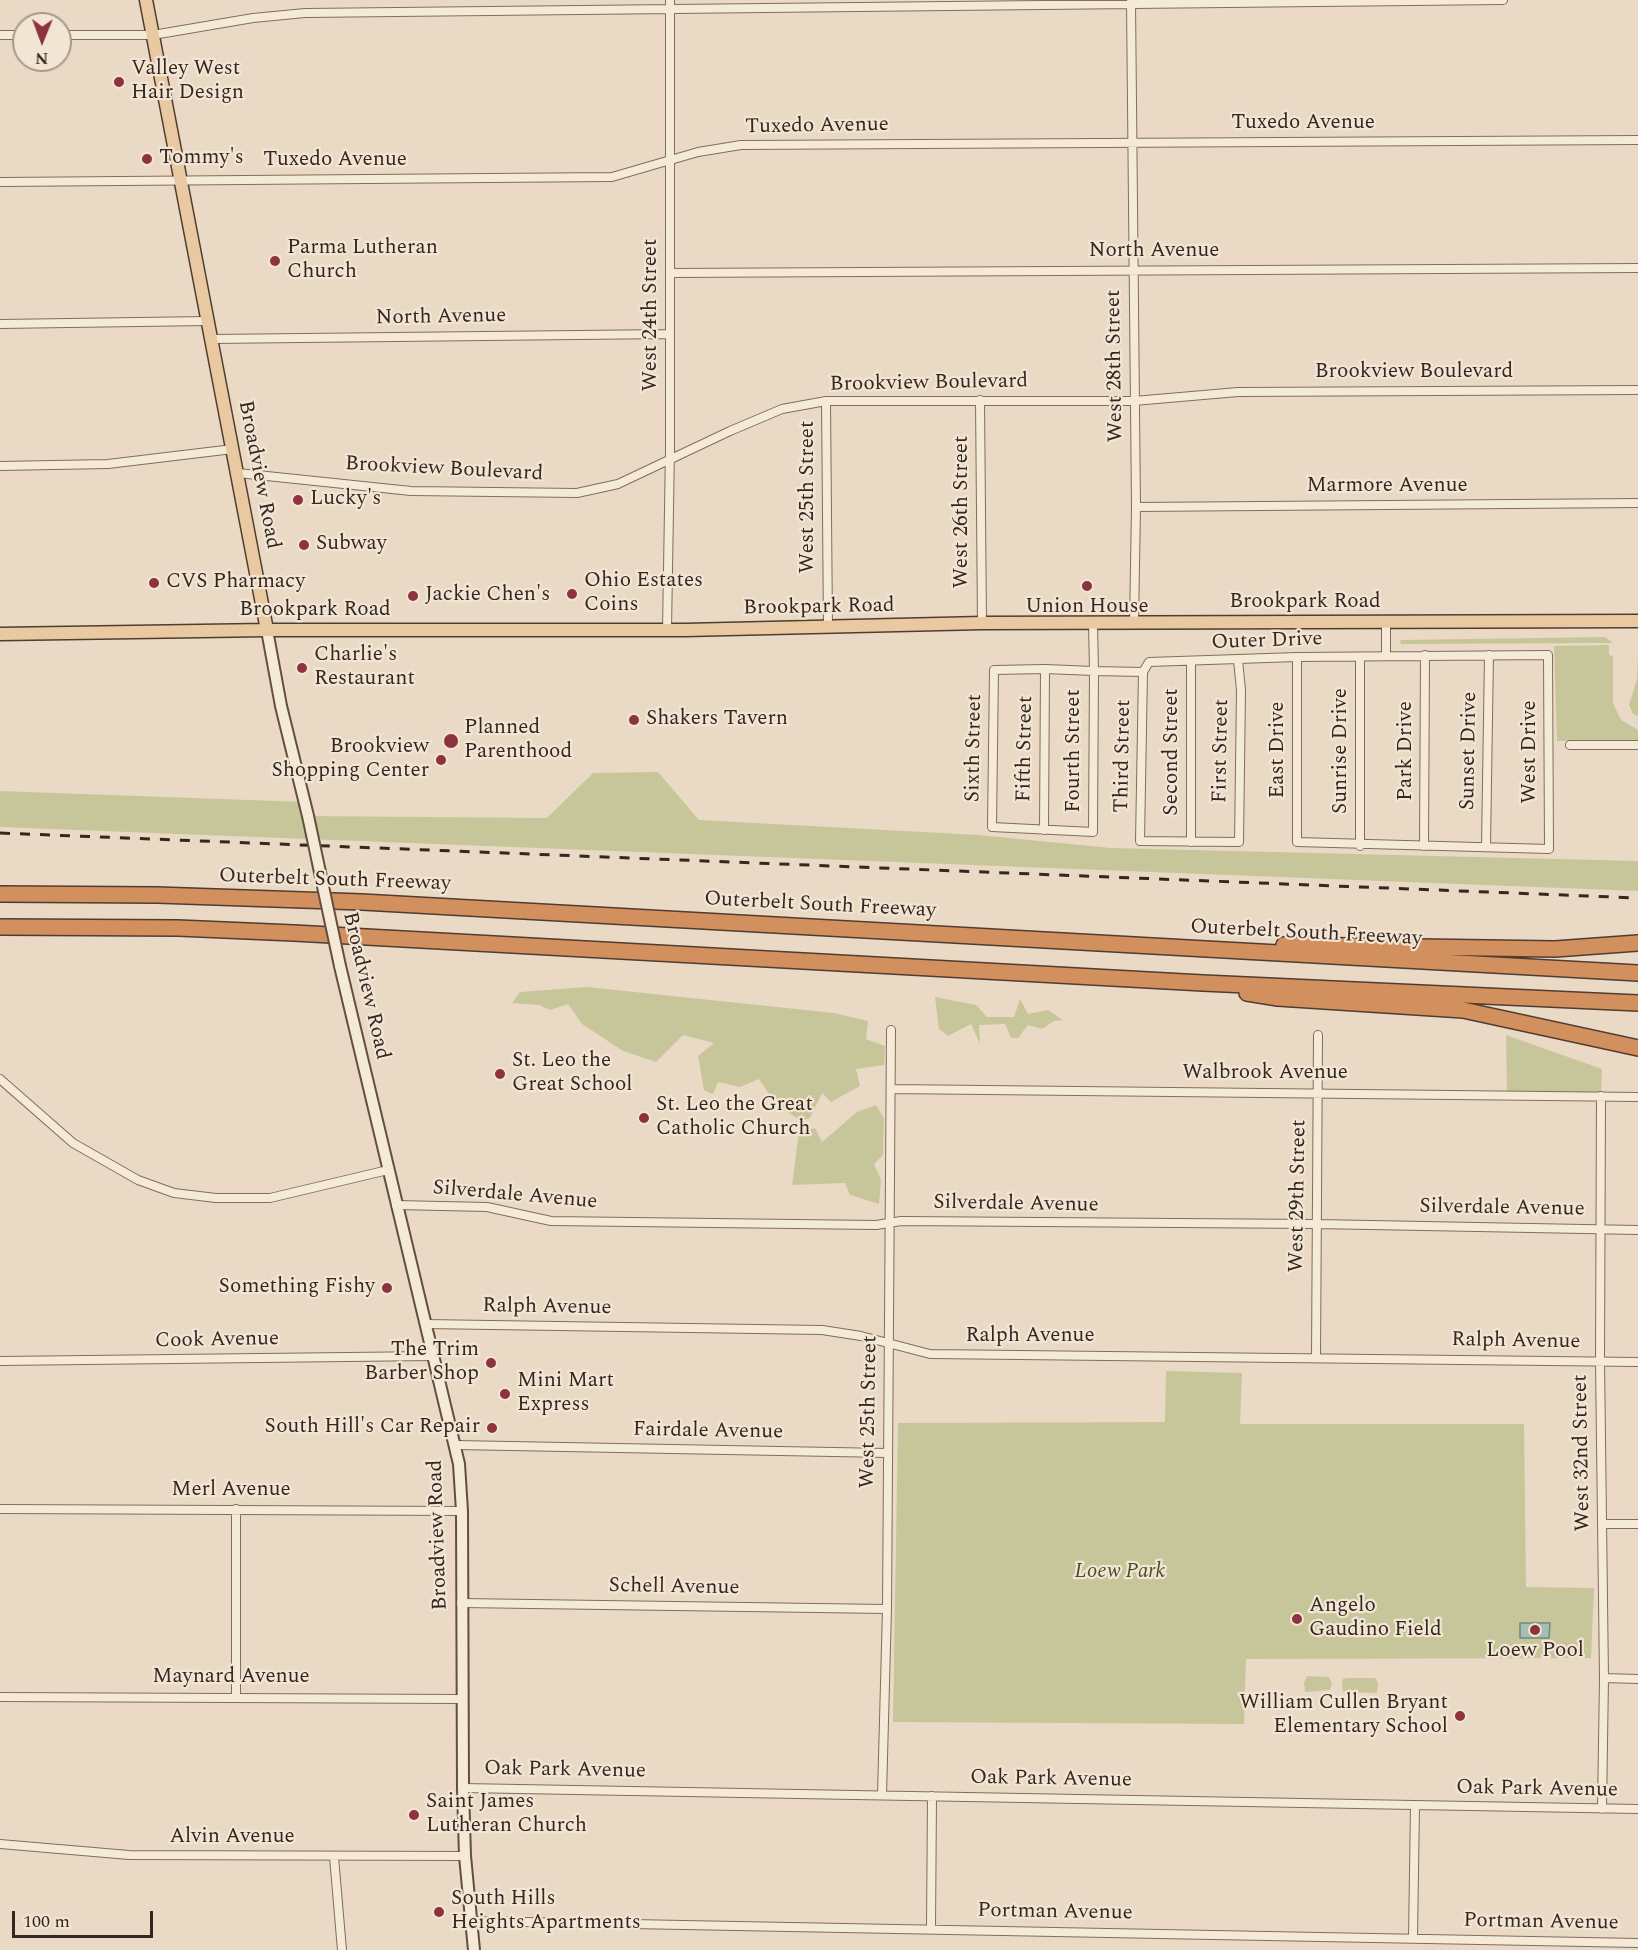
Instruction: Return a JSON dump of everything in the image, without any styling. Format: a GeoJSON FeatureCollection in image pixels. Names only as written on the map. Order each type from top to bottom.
{"type":"FeatureCollection","features":[{"type":"Feature","properties":{"kind":"highway","name":"Outerbelt South Freeway"},"geometry":{"type":"LineString","coordinates":[[0,894],[157,895],[362,902],[1638,973]]}},
{"type":"Feature","properties":{"kind":"highway"},"geometry":{"type":"LineString","coordinates":[[0,927],[112,928],[359,936],[1203,983],[1638,1003]]}},
{"type":"Feature","properties":{"kind":"highway"},"geometry":{"type":"LineString","coordinates":[[0,937],[112,928]]}},
{"type":"Feature","properties":{"kind":"highway"},"geometry":{"type":"LineString","coordinates":[[1213,950],[1316,944],[1546,949],[1638,943]]}},
{"type":"Feature","properties":{"kind":"highway"},"geometry":{"type":"LineString","coordinates":[[1203,983],[1278,998],[1463,1010],[1638,1048]]}},
{"type":"Feature","properties":{"kind":"main road","name":"Broadview Road"},"geometry":{"type":"LineString","coordinates":[[146,0],[281,706],[396,1205],[456,1445],[462,1511],[461,1699],[465,1856],[474,1950]]}},
{"type":"Feature","properties":{"kind":"main road","name":"Brookpark Road"},"geometry":{"type":"LineString","coordinates":[[0,634],[267,630],[667,630],[982,623],[1638,621]]}},
{"type":"Feature","properties":{"kind":"street"},"geometry":{"type":"LineString","coordinates":[[72,35],[153,35],[253,18],[305,13],[670,4],[1503,0]]}},
{"type":"Feature","properties":{"kind":"street","name":"West 28th Street"},"geometry":{"type":"LineString","coordinates":[[1131,2],[1136,507],[1134,624]]}},
{"type":"Feature","properties":{"kind":"street","name":"West 24th Street"},"geometry":{"type":"LineString","coordinates":[[667,630],[670,461],[670,4]]}},
{"type":"Feature","properties":{"kind":"street","name":"Tuxedo Avenue"},"geometry":{"type":"LineString","coordinates":[[0,182],[612,177],[671,160],[741,145],[1638,140]]}},
{"type":"Feature","properties":{"kind":"street","name":"North Avenue"},"geometry":{"type":"LineString","coordinates":[[669,273],[1638,268]]}},
{"type":"Feature","properties":{"kind":"street"},"geometry":{"type":"LineString","coordinates":[[0,324],[208,321]]}},
{"type":"Feature","properties":{"kind":"street","name":"North Avenue"},"geometry":{"type":"LineString","coordinates":[[211,339],[670,334]]}},
{"type":"Feature","properties":{"kind":"street","name":"Brookview Boulevard"},"geometry":{"type":"LineString","coordinates":[[238,473],[411,491],[577,493],[618,484],[730,431],[783,410],[826,401],[1134,401],[1238,392],[1638,390]]}},
{"type":"Feature","properties":{"kind":"street","name":"West 26th Street"},"geometry":{"type":"LineString","coordinates":[[980,400],[982,623]]}},
{"type":"Feature","properties":{"kind":"street","name":"West 25th Street"},"geometry":{"type":"LineString","coordinates":[[826,401],[828,628]]}},
{"type":"Feature","properties":{"kind":"street"},"geometry":{"type":"LineString","coordinates":[[0,466],[108,464],[233,449]]}},
{"type":"Feature","properties":{"kind":"street","name":"Marmore Avenue"},"geometry":{"type":"LineString","coordinates":[[1136,507],[1638,504]]}},
{"type":"Feature","properties":{"kind":"street"},"geometry":{"type":"LineString","coordinates":[[1386,622],[1386,656]]}},
{"type":"Feature","properties":{"kind":"street","name":"Fourth Street"},"geometry":{"type":"LineString","coordinates":[[1044,830],[1093,832],[1093,623]]}},
{"type":"Feature","properties":{"kind":"street","name":"Outer Drive"},"geometry":{"type":"LineString","coordinates":[[994,670],[1143,672],[1149,663],[1297,657],[1548,655]]}},
{"type":"Feature","properties":{"kind":"street","name":"West Drive"},"geometry":{"type":"LineString","coordinates":[[1486,846],[1549,849],[1548,655]]}},
{"type":"Feature","properties":{"kind":"street","name":"Park Drive"},"geometry":{"type":"LineString","coordinates":[[1424,846],[1425,656]]}},
{"type":"Feature","properties":{"kind":"street","name":"Sunset Drive"},"geometry":{"type":"LineString","coordinates":[[1486,846],[1489,656]]}},
{"type":"Feature","properties":{"kind":"street","name":"East Drive"},"geometry":{"type":"LineString","coordinates":[[1297,657],[1297,842],[1360,846]]}},
{"type":"Feature","properties":{"kind":"street","name":"Sunrise Drive"},"geometry":{"type":"LineString","coordinates":[[1360,657],[1360,846]]}},
{"type":"Feature","properties":{"kind":"street","name":"First Street"},"geometry":{"type":"LineString","coordinates":[[1191,842],[1239,842],[1241,690],[1238,660]]}},
{"type":"Feature","properties":{"kind":"street","name":"Second Street"},"geometry":{"type":"LineString","coordinates":[[1191,663],[1191,842]]}},
{"type":"Feature","properties":{"kind":"street","name":"Fifth Street"},"geometry":{"type":"LineString","coordinates":[[1044,830],[1045,669]]}},
{"type":"Feature","properties":{"kind":"street","name":"Sixth Street"},"geometry":{"type":"LineString","coordinates":[[994,670],[992,827],[1044,830]]}},
{"type":"Feature","properties":{"kind":"street","name":"Third Street"},"geometry":{"type":"LineString","coordinates":[[1143,672],[1140,841],[1191,842]]}},
{"type":"Feature","properties":{"kind":"street"},"geometry":{"type":"LineString","coordinates":[[1570,745],[1638,745]]}},
{"type":"Feature","properties":{"kind":"street"},"geometry":{"type":"LineString","coordinates":[[1360,846],[1486,846]]}},
{"type":"Feature","properties":{"kind":"street","name":"West 25th Street"},"geometry":{"type":"LineString","coordinates":[[882,1795],[887,1609],[891,1030]]}},
{"type":"Feature","properties":{"kind":"street","name":"West 29th Street"},"geometry":{"type":"LineString","coordinates":[[1316,1358],[1318,1035]]}},
{"type":"Feature","properties":{"kind":"street"},"geometry":{"type":"LineString","coordinates":[[0,1079],[73,1143],[138,1180],[174,1193],[216,1198],[270,1198],[388,1170]]}},
{"type":"Feature","properties":{"kind":"street","name":"Walbrook Avenue"},"geometry":{"type":"LineString","coordinates":[[891,1089],[1638,1097]]}},
{"type":"Feature","properties":{"kind":"street","name":"West 32nd Street"},"geometry":{"type":"LineString","coordinates":[[1601,1096],[1600,1361],[1604,1678],[1602,1809]]}},
{"type":"Feature","properties":{"kind":"street","name":"Silverdale Avenue"},"geometry":{"type":"LineString","coordinates":[[396,1205],[487,1207],[550,1221],[1316,1224],[1638,1230]]}},
{"type":"Feature","properties":{"kind":"street","name":"Ralph Avenue"},"geometry":{"type":"LineString","coordinates":[[425,1324],[822,1330],[930,1354],[1638,1362]]}},
{"type":"Feature","properties":{"kind":"street","name":"Cook Avenue"},"geometry":{"type":"LineString","coordinates":[[0,1361],[434,1356]]}},
{"type":"Feature","properties":{"kind":"street","name":"Fairdale Avenue"},"geometry":{"type":"LineString","coordinates":[[456,1445],[887,1453]]}},
{"type":"Feature","properties":{"kind":"street","name":"Merl Avenue"},"geometry":{"type":"LineString","coordinates":[[0,1509],[462,1511]]}},
{"type":"Feature","properties":{"kind":"street"},"geometry":{"type":"LineString","coordinates":[[236,1509],[236,1696]]}},
{"type":"Feature","properties":{"kind":"street"},"geometry":{"type":"LineString","coordinates":[[1602,1524],[1638,1524]]}},
{"type":"Feature","properties":{"kind":"street","name":"Schell Avenue"},"geometry":{"type":"LineString","coordinates":[[461,1603],[887,1609]]}},
{"type":"Feature","properties":{"kind":"street"},"geometry":{"type":"LineString","coordinates":[[1604,1678],[1638,1679]]}},
{"type":"Feature","properties":{"kind":"street","name":"Maynard Avenue"},"geometry":{"type":"LineString","coordinates":[[0,1696],[461,1699]]}},
{"type":"Feature","properties":{"kind":"street","name":"Oak Park Avenue"},"geometry":{"type":"LineString","coordinates":[[463,1788],[1638,1809]]}},
{"type":"Feature","properties":{"kind":"street"},"geometry":{"type":"LineString","coordinates":[[931,1929],[932,1796]]}},
{"type":"Feature","properties":{"kind":"street"},"geometry":{"type":"LineString","coordinates":[[1413,1938],[1415,1805]]}},
{"type":"Feature","properties":{"kind":"street","name":"Alvin Avenue"},"geometry":{"type":"LineString","coordinates":[[0,1844],[129,1856],[465,1856]]}},
{"type":"Feature","properties":{"kind":"street"},"geometry":{"type":"LineString","coordinates":[[334,1857],[342,1950]]}},
{"type":"Feature","properties":{"kind":"street","name":"Portman Avenue"},"geometry":{"type":"LineString","coordinates":[[472,1922],[1638,1943]]}},
{"type":"Feature","properties":{"kind":"green space"},"geometry":{"type":"Polygon","coordinates":[[[1605,637],[1613,643],[1401,644],[1400,640],[1605,637]]]}},
{"type":"Feature","properties":{"kind":"green space"},"geometry":{"type":"Polygon","coordinates":[[[1609,645],[1609,655],[1613,656],[1613,703],[1621,720],[1638,730],[1638,740],[1557,741],[1554,646],[1609,645]]]}},
{"type":"Feature","properties":{"kind":"green space"},"geometry":{"type":"Polygon","coordinates":[[[1638,656],[1638,716],[1633,714],[1629,705],[1637,679],[1638,656]]]}},
{"type":"Feature","properties":{"kind":"green space"},"geometry":{"type":"Polygon","coordinates":[[[658,772],[699,820],[979,835],[1111,848],[1638,861],[1638,891],[0,827],[0,791],[304,802],[308,816],[547,818],[593,773],[658,772]]]}},
{"type":"Feature","properties":{"kind":"green space"},"geometry":{"type":"Polygon","coordinates":[[[587,987],[834,1013],[868,1021],[866,1039],[885,1046],[884,1065],[856,1069],[860,1086],[831,1102],[822,1093],[810,1118],[801,1121],[776,1104],[759,1079],[740,1087],[718,1082],[713,1094],[704,1090],[698,1056],[714,1043],[683,1035],[656,1062],[623,1051],[582,1024],[568,1004],[550,1010],[539,1005],[512,1003],[520,992],[587,987]]]}},
{"type":"Feature","properties":{"kind":"green space"},"geometry":{"type":"Polygon","coordinates":[[[935,997],[976,1005],[987,1017],[1014,1017],[1020,999],[1028,1014],[1048,1010],[1063,1020],[1054,1021],[1042,1029],[1028,1025],[1018,1038],[1011,1038],[1005,1024],[979,1025],[980,1044],[971,1024],[948,1036],[939,1029],[935,997]]]}},
{"type":"Feature","properties":{"kind":"green space"},"geometry":{"type":"Polygon","coordinates":[[[1506,1035],[1602,1069],[1601,1096],[1507,1095],[1506,1035]]]}},
{"type":"Feature","properties":{"kind":"green space"},"geometry":{"type":"Polygon","coordinates":[[[876,1105],[884,1118],[883,1155],[874,1164],[881,1180],[879,1204],[850,1195],[845,1183],[792,1185],[799,1132],[815,1128],[822,1142],[857,1112],[876,1105]]]}},
{"type":"Feature","properties":{"kind":"green space","name":"Loew Park"},"geometry":{"type":"Polygon","coordinates":[[[1166,1371],[1242,1373],[1240,1424],[1524,1424],[1526,1587],[1594,1588],[1591,1658],[1246,1659],[1244,1724],[893,1722],[898,1423],[1165,1422],[1166,1371]]]}},
{"type":"Feature","properties":{"kind":"green space"},"geometry":{"type":"Polygon","coordinates":[[[1307,1676],[1329,1677],[1332,1683],[1330,1690],[1305,1692],[1304,1683],[1307,1676]]]}},
{"type":"Feature","properties":{"kind":"green space"},"geometry":{"type":"Polygon","coordinates":[[[1375,1678],[1378,1683],[1377,1693],[1343,1692],[1343,1679],[1375,1678]]]}},
{"type":"Feature","properties":{"kind":"shaded area","name":"Loew Pool"},"geometry":{"type":"Polygon","coordinates":[[[1520,1623],[1550,1623],[1549,1638],[1520,1638],[1520,1623]]]}},
{"type":"Feature","properties":{"kind":"railway"},"geometry":{"type":"LineString","coordinates":[[0,833],[1638,898]]}},
{"type":"Feature","properties":{"kind":"place","name":"Valley West Hair Design"},"geometry":{"type":"Point","coordinates":[119,82]}},
{"type":"Feature","properties":{"kind":"place","name":"Tommy's"},"geometry":{"type":"Point","coordinates":[147,159]}},
{"type":"Feature","properties":{"kind":"place","name":"Parma Lutheran Church"},"geometry":{"type":"Point","coordinates":[275,261]}},
{"type":"Feature","properties":{"kind":"place","name":"Lucky's"},"geometry":{"type":"Point","coordinates":[298,500]}},
{"type":"Feature","properties":{"kind":"place","name":"Subway"},"geometry":{"type":"Point","coordinates":[304,545]}},
{"type":"Feature","properties":{"kind":"place","name":"CVS Pharmacy"},"geometry":{"type":"Point","coordinates":[154,583]}},
{"type":"Feature","properties":{"kind":"place","name":"Union House"},"geometry":{"type":"Point","coordinates":[1087,586]}},
{"type":"Feature","properties":{"kind":"place","name":"Ohio Estates Coins"},"geometry":{"type":"Point","coordinates":[572,594]}},
{"type":"Feature","properties":{"kind":"place","name":"Jackie Chen's"},"geometry":{"type":"Point","coordinates":[413,596]}},
{"type":"Feature","properties":{"kind":"place","name":"Charlie's Restaurant"},"geometry":{"type":"Point","coordinates":[302,668]}},
{"type":"Feature","properties":{"kind":"place","name":"Shakers Tavern"},"geometry":{"type":"Point","coordinates":[634,720]}},
{"type":"Feature","properties":{"kind":"place","name":"Planned Parenthood"},"geometry":{"type":"Point","coordinates":[451,741]}},
{"type":"Feature","properties":{"kind":"place","name":"Brookview Shopping Center"},"geometry":{"type":"Point","coordinates":[441,760]}},
{"type":"Feature","properties":{"kind":"place","name":"St. Leo the Great School"},"geometry":{"type":"Point","coordinates":[500,1074]}},
{"type":"Feature","properties":{"kind":"place","name":"St. Leo the Great Catholic Church"},"geometry":{"type":"Point","coordinates":[644,1118]}},
{"type":"Feature","properties":{"kind":"place","name":"Something Fishy"},"geometry":{"type":"Point","coordinates":[387,1288]}},
{"type":"Feature","properties":{"kind":"place","name":"The Trim Barber Shop"},"geometry":{"type":"Point","coordinates":[491,1363]}},
{"type":"Feature","properties":{"kind":"place","name":"Mini Mart Express"},"geometry":{"type":"Point","coordinates":[505,1394]}},
{"type":"Feature","properties":{"kind":"place","name":"South Hill's Car Repair"},"geometry":{"type":"Point","coordinates":[492,1428]}},
{"type":"Feature","properties":{"kind":"place","name":"Angelo Gaudino Field"},"geometry":{"type":"Point","coordinates":[1297,1619]}},
{"type":"Feature","properties":{"kind":"place","name":"Loew Pool"},"geometry":{"type":"Point","coordinates":[1535,1630]}},
{"type":"Feature","properties":{"kind":"place","name":"William Cullen Bryant Elementary School"},"geometry":{"type":"Point","coordinates":[1460,1716]}},
{"type":"Feature","properties":{"kind":"place","name":"Saint James Lutheran Church"},"geometry":{"type":"Point","coordinates":[414,1815]}},
{"type":"Feature","properties":{"kind":"place","name":"South Hills Heights Apartments"},"geometry":{"type":"Point","coordinates":[439,1912]}}]}
